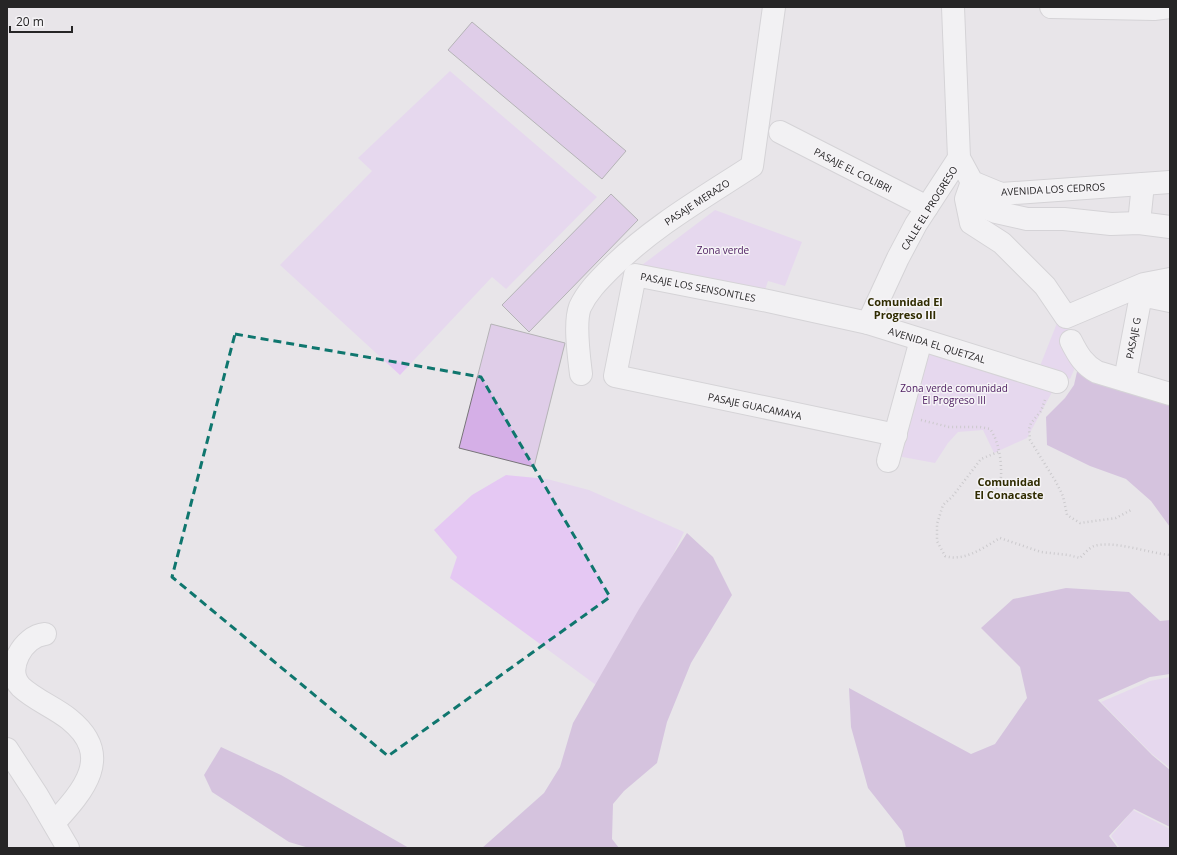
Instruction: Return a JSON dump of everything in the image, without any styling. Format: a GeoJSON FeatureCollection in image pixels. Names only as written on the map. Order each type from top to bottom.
{"type":"FeatureCollection","features":[{"type":"Feature","properties":{"kind":"street","name":"PASAJE MERAZO"},"geometry":{"type":"LineString","coordinates":[[581,374],[577,336],[580,309],[592,287],[620,259],[655,229],[752,166],[774,7]]}},
{"type":"Feature","properties":{"kind":"street"},"geometry":{"type":"LineString","coordinates":[[953,7],[959,158],[969,191],[971,223],[1002,243],[1045,286],[1066,317],[1144,284],[1170,279]]}},
{"type":"Feature","properties":{"kind":"street"},"geometry":{"type":"LineString","coordinates":[[1051,7],[1154,9],[1170,7]]}},
{"type":"Feature","properties":{"kind":"street","name":"PASAJE EL COLIBRI"},"geometry":{"type":"LineString","coordinates":[[780,132],[927,207]]}},
{"type":"Feature","properties":{"kind":"street","name":"CALLE EL PROGRESO"},"geometry":{"type":"LineString","coordinates":[[868,323],[898,258],[927,207],[959,158]]}},
{"type":"Feature","properties":{"kind":"street","name":"AVENIDA LOS CEDROS"},"geometry":{"type":"LineString","coordinates":[[969,191],[1001,194],[1170,182]]}},
{"type":"Feature","properties":{"kind":"street"},"geometry":{"type":"LineString","coordinates":[[1139,223],[1143,184]]}},
{"type":"Feature","properties":{"kind":"street"},"geometry":{"type":"LineString","coordinates":[[969,191],[996,212],[1028,219],[1064,219],[1111,224],[1139,223],[1170,227]]}},
{"type":"Feature","properties":{"kind":"street","name":"PASAJE LOS SENSONTLES"},"geometry":{"type":"LineString","coordinates":[[615,376],[635,275],[768,301]]}},
{"type":"Feature","properties":{"kind":"street","name":"PASAJE G"},"geometry":{"type":"LineString","coordinates":[[1125,380],[1141,296],[1170,301]]}},
{"type":"Feature","properties":{"kind":"street","name":"AVENIDA EL QUETZAL"},"geometry":{"type":"LineString","coordinates":[[768,301],[868,323],[921,340],[1053,389]]}},
{"type":"Feature","properties":{"kind":"street"},"geometry":{"type":"LineString","coordinates":[[888,461],[921,340]]}},
{"type":"Feature","properties":{"kind":"street"},"geometry":{"type":"LineString","coordinates":[[1072,341],[1078,354],[1088,367],[1170,394]]}},
{"type":"Feature","properties":{"kind":"street","name":"PASAJE GUACAMAYA"},"geometry":{"type":"LineString","coordinates":[[615,376],[898,425]]}},
{"type":"Feature","properties":{"kind":"street"},"geometry":{"type":"LineString","coordinates":[[45,634],[29,640],[13,668],[14,677],[20,686],[70,720],[82,733],[90,747],[93,760],[91,772],[83,789],[54,823]]}},
{"type":"Feature","properties":{"kind":"street"},"geometry":{"type":"LineString","coordinates":[[7,749],[68,848]]}},
{"type":"Feature","properties":{"kind":"path"},"geometry":{"type":"LineString","coordinates":[[1053,389],[1044,401],[1041,411],[1031,423],[1029,429],[1030,440],[1063,496],[1067,515],[1080,523],[1116,518],[1131,510]]}},
{"type":"Feature","properties":{"kind":"path"},"geometry":{"type":"LineString","coordinates":[[898,425],[980,427],[990,429],[996,438],[1002,475],[1000,486],[990,493]]}},
{"type":"Feature","properties":{"kind":"path"},"geometry":{"type":"LineString","coordinates":[[998,452],[981,459],[952,498],[943,505],[937,524],[937,541],[945,556],[954,559],[976,552],[1000,538],[1041,552],[1068,554],[1080,558],[1092,547],[1106,544],[1152,554],[1170,555]]}},
{"type":"Feature","properties":{"kind":"highlighted area"},"geometry":{"type":"Polygon","coordinates":[[[235,334],[481,377],[610,597],[388,756],[172,577],[235,334]]]}},
{"type":"Feature","properties":{"kind":"green space"},"geometry":{"type":"Polygon","coordinates":[[[450,71],[597,197],[506,289],[492,277],[400,375],[280,265],[372,171],[358,158],[450,71]]]}},
{"type":"Feature","properties":{"kind":"green space","name":"Zona verde"},"geometry":{"type":"Polygon","coordinates":[[[715,210],[802,242],[785,286],[768,281],[764,293],[638,268],[715,210]]]}},
{"type":"Feature","properties":{"kind":"green space"},"geometry":{"type":"Polygon","coordinates":[[[1057,323],[1063,325],[1064,329],[1068,329],[1074,370],[1070,379],[1040,366],[1057,323]]]}},
{"type":"Feature","properties":{"kind":"green space","name":"Zona verde comunidad El Progreso III"},"geometry":{"type":"Polygon","coordinates":[[[925,353],[1056,385],[1027,438],[994,453],[983,430],[958,432],[948,443],[935,463],[897,456],[925,353]]]}},
{"type":"Feature","properties":{"kind":"green space"},"geometry":{"type":"Polygon","coordinates":[[[506,475],[547,479],[589,490],[684,532],[672,557],[596,685],[450,578],[457,557],[434,530],[472,495],[506,475]]]}},
{"type":"Feature","properties":{"kind":"green space"},"geometry":{"type":"Polygon","coordinates":[[[1170,677],[1170,768],[1152,754],[1101,702],[1150,681],[1170,677]]]}},
{"type":"Feature","properties":{"kind":"green space"},"geometry":{"type":"Polygon","coordinates":[[[1133,810],[1170,829],[1170,848],[1120,848],[1111,836],[1133,810]]]}},
{"type":"Feature","properties":{"kind":"shaded area"},"geometry":{"type":"Polygon","coordinates":[[[1079,363],[1170,401],[1170,527],[1151,501],[1126,479],[1090,466],[1047,445],[1046,417],[1065,398],[1074,385],[1079,363]]]}},
{"type":"Feature","properties":{"kind":"shaded area"},"geometry":{"type":"Polygon","coordinates":[[[687,533],[713,557],[732,595],[691,663],[667,722],[657,763],[624,791],[613,804],[612,839],[619,848],[482,848],[544,793],[560,767],[573,723],[639,609],[687,533]]]}},
{"type":"Feature","properties":{"kind":"shaded area"},"geometry":{"type":"Polygon","coordinates":[[[1066,588],[1129,592],[1160,621],[1170,620],[1170,674],[1150,677],[1098,700],[1152,755],[1170,770],[1170,827],[1134,809],[1109,836],[1118,848],[906,848],[902,831],[868,788],[851,727],[849,688],[971,754],[995,744],[1027,698],[1020,667],[981,628],[1013,599],[1066,588]]]}},
{"type":"Feature","properties":{"kind":"shaded area"},"geometry":{"type":"Polygon","coordinates":[[[221,747],[281,775],[409,848],[309,848],[289,842],[212,792],[204,775],[221,747]]]}},
{"type":"Feature","properties":{"kind":"building"},"geometry":{"type":"Polygon","coordinates":[[[472,22],[626,151],[602,179],[448,50],[472,22]]]}},
{"type":"Feature","properties":{"kind":"building"},"geometry":{"type":"Polygon","coordinates":[[[611,194],[638,220],[529,332],[502,305],[611,194]]]}},
{"type":"Feature","properties":{"kind":"building"},"geometry":{"type":"Polygon","coordinates":[[[491,324],[565,343],[534,467],[459,448],[491,324]]]}},
{"type":"Feature","properties":{"kind":"district","name":"Comunidad El Progreso III"},"geometry":{"type":"Point","coordinates":[905,308]}},
{"type":"Feature","properties":{"kind":"district","name":"Comunidad El Conacaste"},"geometry":{"type":"Point","coordinates":[1009,488]}}]}
